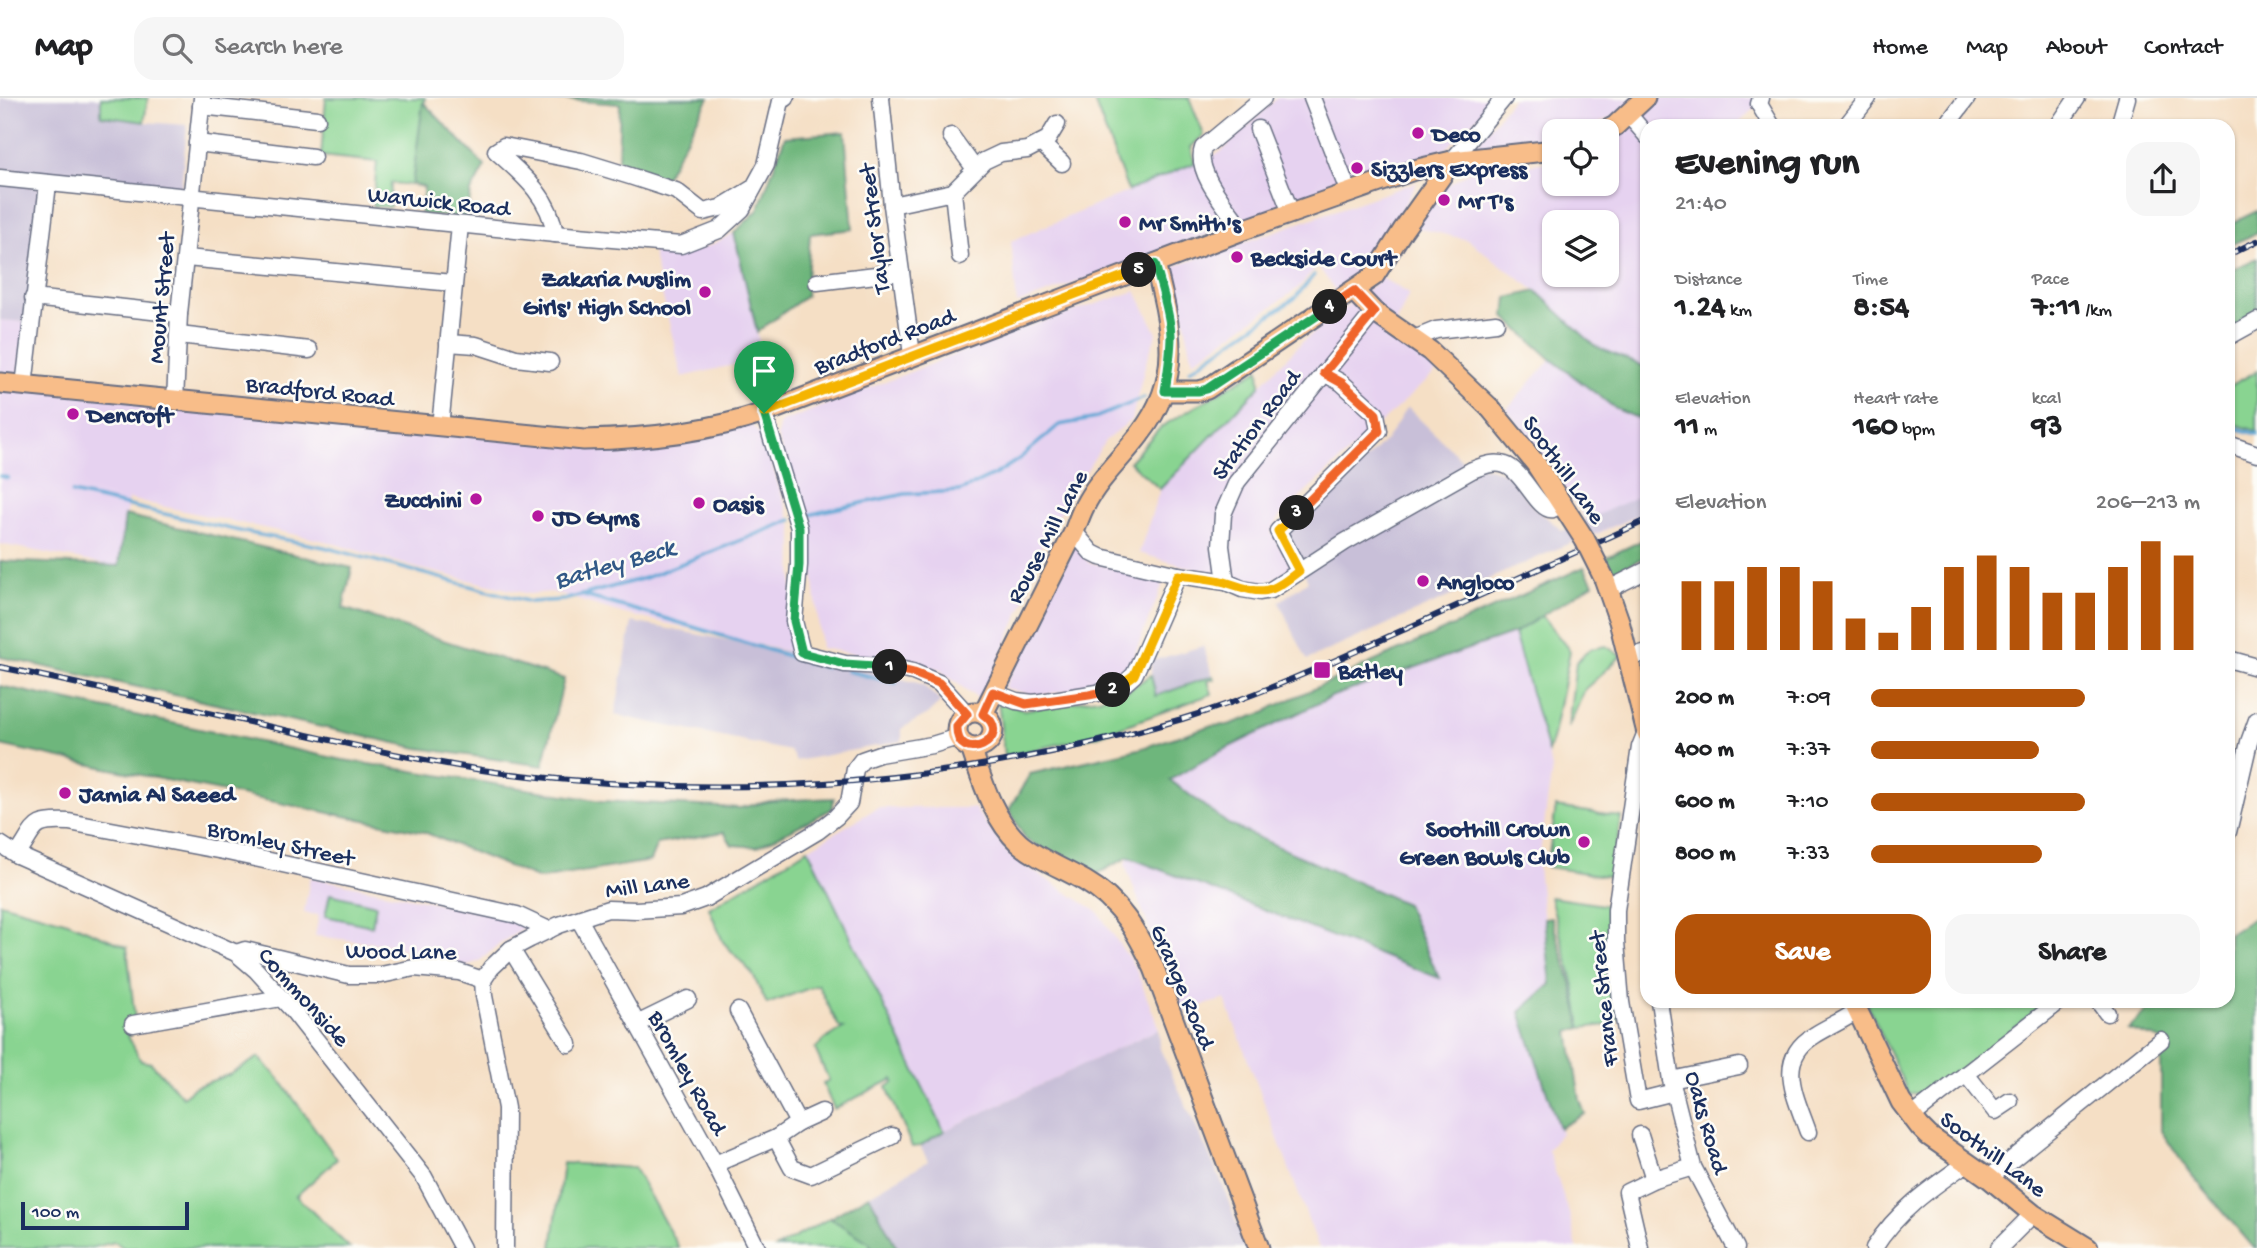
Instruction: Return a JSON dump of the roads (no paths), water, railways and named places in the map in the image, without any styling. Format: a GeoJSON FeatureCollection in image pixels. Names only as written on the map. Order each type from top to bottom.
{"type":"FeatureCollection","features":[{"type":"Feature","properties":{"kind":"main road"},"geometry":{"type":"LineString","coordinates":[[1619,122],[1645,98]]}},
{"type":"Feature","properties":{"kind":"main road","name":"Bradford Road"},"geometry":{"type":"LineString","coordinates":[[0,383],[440,427],[596,439],[666,435],[764,413],[1243,230],[1414,170],[1452,162],[1542,151]]}},
{"type":"Feature","properties":{"kind":"main road"},"geometry":{"type":"LineString","coordinates":[[1165,391],[1207,389],[1374,276],[1452,162]]}},
{"type":"Feature","properties":{"kind":"main road","name":"Rouse Mill Lane"},"geometry":{"type":"LineString","coordinates":[[975,714],[993,692],[1085,506],[1103,478],[1156,412],[1165,391],[1171,334],[1155,264]]}},
{"type":"Feature","properties":{"kind":"main road","name":"Soothill Lane"},"geometry":{"type":"LineString","coordinates":[[1354,291],[1374,312],[1430,351],[1490,408],[1536,464],[1563,503],[1586,540],[1606,584],[1640,705]]}},
{"type":"Feature","properties":{"kind":"main road"},"geometry":{"type":"LineString","coordinates":[[975,714],[990,721],[993,732],[989,742],[971,743],[957,726],[975,714]]}},
{"type":"Feature","properties":{"kind":"main road","name":"Grange Road"},"geometry":{"type":"LineString","coordinates":[[971,743],[990,778],[990,799],[1001,821],[1020,843],[1109,898],[1136,930],[1154,968],[1259,1248]]}},
{"type":"Feature","properties":{"kind":"main road","name":"Soothill Lane"},"geometry":{"type":"LineString","coordinates":[[1857,1008],[1895,1090],[1911,1117],[1929,1136],[1968,1162],[2033,1214],[2088,1248]]}},
{"type":"Feature","properties":{"kind":"street","name":"Warwick Road"},"geometry":{"type":"LineString","coordinates":[[0,178],[191,199],[681,245],[719,230],[743,209],[766,165],[781,101],[786,98]]}},
{"type":"Feature","properties":{"kind":"street","name":"Taylor Street"},"geometry":{"type":"LineString","coordinates":[[881,98],[912,355]]}},
{"type":"Feature","properties":{"kind":"street"},"geometry":{"type":"LineString","coordinates":[[1243,230],[1208,180],[1200,156],[1203,148],[1263,98]]}},
{"type":"Feature","properties":{"kind":"street"},"geometry":{"type":"LineString","coordinates":[[1312,98],[1349,193]]}},
{"type":"Feature","properties":{"kind":"street"},"geometry":{"type":"LineString","coordinates":[[1452,162],[1504,98]]}},
{"type":"Feature","properties":{"kind":"street"},"geometry":{"type":"LineString","coordinates":[[1852,119],[1868,98]]}},
{"type":"Feature","properties":{"kind":"street"},"geometry":{"type":"LineString","coordinates":[[1951,119],[1967,98]]}},
{"type":"Feature","properties":{"kind":"street"},"geometry":{"type":"LineString","coordinates":[[2063,119],[2077,98]]}},
{"type":"Feature","properties":{"kind":"street"},"geometry":{"type":"LineString","coordinates":[[2121,119],[2127,98]]}},
{"type":"Feature","properties":{"kind":"street"},"geometry":{"type":"LineString","coordinates":[[1760,101],[1769,119]]}},
{"type":"Feature","properties":{"kind":"street"},"geometry":{"type":"LineString","coordinates":[[202,102],[317,119]]}},
{"type":"Feature","properties":{"kind":"street","name":"Mount Street"},"geometry":{"type":"LineString","coordinates":[[175,401],[179,314],[202,102]]}},
{"type":"Feature","properties":{"kind":"street"},"geometry":{"type":"LineString","coordinates":[[1628,114],[1640,128]]}},
{"type":"Feature","properties":{"kind":"street"},"geometry":{"type":"LineString","coordinates":[[892,205],[953,192],[975,169],[1001,153],[1027,150],[1048,139],[1057,124]]}},
{"type":"Feature","properties":{"kind":"street"},"geometry":{"type":"LineString","coordinates":[[1258,130],[1291,213]]}},
{"type":"Feature","properties":{"kind":"street"},"geometry":{"type":"LineString","coordinates":[[950,136],[975,169]]}},
{"type":"Feature","properties":{"kind":"street"},"geometry":{"type":"LineString","coordinates":[[197,143],[313,157]]}},
{"type":"Feature","properties":{"kind":"street"},"geometry":{"type":"LineString","coordinates":[[1041,143],[1062,163]]}},
{"type":"Feature","properties":{"kind":"street"},"geometry":{"type":"LineString","coordinates":[[555,234],[553,215],[527,179],[496,151],[504,146],[581,161],[676,191],[702,212],[720,208],[755,186]]}},
{"type":"Feature","properties":{"kind":"street"},"geometry":{"type":"LineString","coordinates":[[24,386],[48,184]]}},
{"type":"Feature","properties":{"kind":"street"},"geometry":{"type":"LineString","coordinates":[[953,192],[960,256]]}},
{"type":"Feature","properties":{"kind":"street"},"geometry":{"type":"LineString","coordinates":[[440,427],[460,225]]}},
{"type":"Feature","properties":{"kind":"street"},"geometry":{"type":"LineString","coordinates":[[186,258],[453,283]]}},
{"type":"Feature","properties":{"kind":"street"},"geometry":{"type":"LineString","coordinates":[[817,282],[901,272]]}},
{"type":"Feature","properties":{"kind":"street"},"geometry":{"type":"LineString","coordinates":[[33,298],[179,314]]}},
{"type":"Feature","properties":{"kind":"street","name":"Station Road"},"geometry":{"type":"LineString","coordinates":[[1226,582],[1221,547],[1223,514],[1237,482],[1374,312]]}},
{"type":"Feature","properties":{"kind":"street"},"geometry":{"type":"LineString","coordinates":[[2235,333],[2257,321]]}},
{"type":"Feature","properties":{"kind":"street"},"geometry":{"type":"LineString","coordinates":[[1414,339],[1436,330],[1496,323]]}},
{"type":"Feature","properties":{"kind":"street"},"geometry":{"type":"LineString","coordinates":[[179,335],[309,350]]}},
{"type":"Feature","properties":{"kind":"street"},"geometry":{"type":"LineString","coordinates":[[448,343],[476,345],[516,358],[550,362]]}},
{"type":"Feature","properties":{"kind":"street"},"geometry":{"type":"LineString","coordinates":[[1299,571],[1278,531],[1379,431],[1376,414],[1342,383],[1324,373]]}},
{"type":"Feature","properties":{"kind":"street"},"geometry":{"type":"LineString","coordinates":[[764,413],[798,521],[799,565],[794,621],[802,653],[845,664],[885,666],[914,673],[939,683],[975,714]]}},
{"type":"Feature","properties":{"kind":"street"},"geometry":{"type":"LineString","coordinates":[[2235,446],[2257,454]]}},
{"type":"Feature","properties":{"kind":"street"},"geometry":{"type":"LineString","coordinates":[[1074,532],[1092,553],[1100,557],[1178,575],[1226,582],[1242,589],[1260,592],[1271,590],[1345,542],[1472,470],[1489,464],[1506,465],[1516,472],[1528,484],[1539,503],[1548,509],[1554,509],[1563,503]]}},
{"type":"Feature","properties":{"kind":"street"},"geometry":{"type":"LineString","coordinates":[[1606,584],[1640,572]]}},
{"type":"Feature","properties":{"kind":"street"},"geometry":{"type":"LineString","coordinates":[[993,692],[1026,704],[1099,693],[1123,685],[1134,675],[1142,660],[1178,575]]}},
{"type":"Feature","properties":{"kind":"street"},"geometry":{"type":"LineString","coordinates":[[1628,658],[1640,654]]}},
{"type":"Feature","properties":{"kind":"street"},"geometry":{"type":"LineString","coordinates":[[2235,661],[2257,667]]}},
{"type":"Feature","properties":{"kind":"street"},"geometry":{"type":"LineString","coordinates":[[2235,814],[2250,774],[2249,742],[2257,720]]}},
{"type":"Feature","properties":{"kind":"street","name":"Mill Lane"},"geometry":{"type":"LineString","coordinates":[[483,981],[491,968],[511,950],[549,930],[608,909],[681,907],[706,898],[818,831],[836,817],[849,803],[855,769],[862,760],[879,754],[971,743]]}},
{"type":"Feature","properties":{"kind":"street","name":"France Street"},"geometry":{"type":"LineString","coordinates":[[1640,747],[1616,910],[1621,1002],[1638,1101],[1673,1086]]}},
{"type":"Feature","properties":{"kind":"street","name":"Bromley Street"},"geometry":{"type":"LineString","coordinates":[[16,855],[32,829],[48,821],[69,822],[223,851],[517,915],[549,930]]}},
{"type":"Feature","properties":{"kind":"street","name":"Commonside"},"geometry":{"type":"LineString","coordinates":[[0,844],[16,855],[236,953],[256,970],[294,1012],[424,1177],[461,1248]]}},
{"type":"Feature","properties":{"kind":"street","name":"Bromley Road"},"geometry":{"type":"LineString","coordinates":[[579,919],[715,1164],[757,1248]]}},
{"type":"Feature","properties":{"kind":"street","name":"Wood Lane"},"geometry":{"type":"LineString","coordinates":[[236,953],[245,950],[349,975],[381,975],[414,968],[459,972],[483,981]]}},
{"type":"Feature","properties":{"kind":"street"},"geometry":{"type":"LineString","coordinates":[[511,950],[569,1044]]}},
{"type":"Feature","properties":{"kind":"street"},"geometry":{"type":"LineString","coordinates":[[483,981],[506,1108],[505,1248]]}},
{"type":"Feature","properties":{"kind":"street"},"geometry":{"type":"LineString","coordinates":[[134,1024],[281,998]]}},
{"type":"Feature","properties":{"kind":"street"},"geometry":{"type":"LineString","coordinates":[[637,1024],[688,999]]}},
{"type":"Feature","properties":{"kind":"street","name":"Oaks Road"},"geometry":{"type":"LineString","coordinates":[[1660,1008],[1673,1086],[1693,1167],[1737,1248]]}},
{"type":"Feature","properties":{"kind":"street"},"geometry":{"type":"LineString","coordinates":[[1808,1132],[1789,1077],[1795,1052],[1853,1008]]}},
{"type":"Feature","properties":{"kind":"street"},"geometry":{"type":"LineString","coordinates":[[1911,1117],[2051,1008]]}},
{"type":"Feature","properties":{"kind":"street"},"geometry":{"type":"LineString","coordinates":[[738,1011],[798,1123]]}},
{"type":"Feature","properties":{"kind":"street"},"geometry":{"type":"LineString","coordinates":[[1989,1178],[2161,1040]]}},
{"type":"Feature","properties":{"kind":"street"},"geometry":{"type":"LineString","coordinates":[[1673,1086],[1739,1066]]}},
{"type":"Feature","properties":{"kind":"street"},"geometry":{"type":"LineString","coordinates":[[1966,1074],[1995,1111],[2010,1101]]}},
{"type":"Feature","properties":{"kind":"street"},"geometry":{"type":"LineString","coordinates":[[715,1164],[776,1138],[798,1123],[822,1112]]}},
{"type":"Feature","properties":{"kind":"street"},"geometry":{"type":"LineString","coordinates":[[1640,1135],[1654,1179]]}},
{"type":"Feature","properties":{"kind":"street"},"geometry":{"type":"LineString","coordinates":[[776,1138],[792,1168],[811,1175],[896,1138]]}},
{"type":"Feature","properties":{"kind":"street"},"geometry":{"type":"LineString","coordinates":[[1874,1248],[1904,1209],[1968,1162]]}},
{"type":"Feature","properties":{"kind":"street"},"geometry":{"type":"LineString","coordinates":[[1640,1248],[1627,1192],[1654,1179],[1693,1167]]}},
{"type":"Feature","properties":{"kind":"street"},"geometry":{"type":"LineString","coordinates":[[1999,1248],[2033,1214]]}},
{"type":"Feature","properties":{"kind":"waterway","name":"Batley Beck"},"geometry":{"type":"LineString","coordinates":[[1190,370],[1295,298],[1314,275]]}},
{"type":"Feature","properties":{"kind":"waterway","name":"Batley Beck"},"geometry":{"type":"LineString","coordinates":[[799,518],[905,494],[960,491],[996,474],[1019,459],[1059,425],[1092,419],[1144,398]]}},
{"type":"Feature","properties":{"kind":"waterway"},"geometry":{"type":"LineString","coordinates":[[2235,428],[2257,434]]}},
{"type":"Feature","properties":{"kind":"waterway","name":"Batley Beck"},"geometry":{"type":"LineString","coordinates":[[0,476],[8,478]]}},
{"type":"Feature","properties":{"kind":"waterway","name":"Batley Beck"},"geometry":{"type":"LineString","coordinates":[[72,493],[324,547],[530,602],[564,600],[645,578],[792,520]]}},
{"type":"Feature","properties":{"kind":"waterway"},"geometry":{"type":"LineString","coordinates":[[581,595],[798,659]]}},
{"type":"Feature","properties":{"kind":"waterway"},"geometry":{"type":"LineString","coordinates":[[806,662],[825,667]]}},
{"type":"Feature","properties":{"kind":"waterway"},"geometry":{"type":"LineString","coordinates":[[847,671],[896,683]]}},
{"type":"Feature","properties":{"kind":"railway"},"geometry":{"type":"LineString","coordinates":[[2235,252],[2257,241]]}},
{"type":"Feature","properties":{"kind":"railway"},"geometry":{"type":"LineString","coordinates":[[0,667],[394,754],[503,773],[589,782],[675,786],[846,782],[930,773],[1014,759],[1098,741],[1211,710],[1327,664],[1640,523]]}},
{"type":"Feature","properties":{"kind":"place","name":"Deco"},"geometry":{"type":"Point","coordinates":[1418,133]}},
{"type":"Feature","properties":{"kind":"place","name":"Sizzlers Express"},"geometry":{"type":"Point","coordinates":[1357,168]}},
{"type":"Feature","properties":{"kind":"place","name":"Mr T's"},"geometry":{"type":"Point","coordinates":[1444,200]}},
{"type":"Feature","properties":{"kind":"place","name":"Mr Smith's"},"geometry":{"type":"Point","coordinates":[1125,222]}},
{"type":"Feature","properties":{"kind":"place","name":"Beckside Court"},"geometry":{"type":"Point","coordinates":[1237,257]}},
{"type":"Feature","properties":{"kind":"place","name":"Zakaria Muslim Girls' High School"},"geometry":{"type":"Point","coordinates":[705,292]}},
{"type":"Feature","properties":{"kind":"place","name":"Dencroft"},"geometry":{"type":"Point","coordinates":[73,414]}},
{"type":"Feature","properties":{"kind":"place","name":"Zucchini"},"geometry":{"type":"Point","coordinates":[476,499]}},
{"type":"Feature","properties":{"kind":"place","name":"Oasis"},"geometry":{"type":"Point","coordinates":[699,503]}},
{"type":"Feature","properties":{"kind":"place","name":"JD Gyms"},"geometry":{"type":"Point","coordinates":[538,516]}},
{"type":"Feature","properties":{"kind":"place","name":"Angloco"},"geometry":{"type":"Point","coordinates":[1423,581]}},
{"type":"Feature","properties":{"kind":"place","name":"Batley"},"geometry":{"type":"Point","coordinates":[1322,670]}},
{"type":"Feature","properties":{"kind":"place","name":"Jamia Al Saeed"},"geometry":{"type":"Point","coordinates":[65,793]}},
{"type":"Feature","properties":{"kind":"place","name":"Soothill Crown Green Bowls Club"},"geometry":{"type":"Point","coordinates":[1584,842]}}]}
